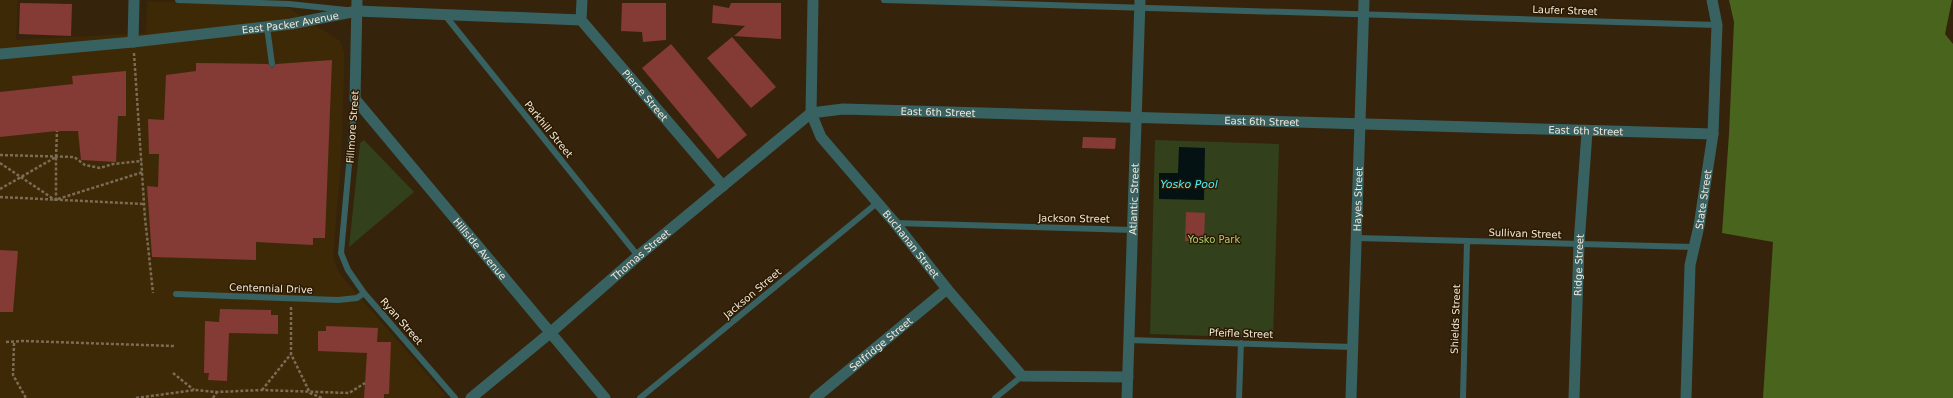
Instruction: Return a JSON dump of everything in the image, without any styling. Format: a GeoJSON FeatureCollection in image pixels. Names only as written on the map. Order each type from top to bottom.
{"type":"FeatureCollection","features":[{"type":"Feature","properties":{"kind":"street"},"geometry":{"type":"LineString","coordinates":[[133,42],[134,0]]}},
{"type":"Feature","properties":{"kind":"street"},"geometry":{"type":"LineString","coordinates":[[581,20],[582,0]]}},
{"type":"Feature","properties":{"kind":"street","name":"Buchanan Street"},"geometry":{"type":"LineString","coordinates":[[813,0],[812,113],[821,137],[895,223],[947,289],[1022,376]]}},
{"type":"Feature","properties":{"kind":"street","name":"Hayes Street"},"geometry":{"type":"LineString","coordinates":[[1351,398],[1364,0]]}},
{"type":"Feature","properties":{"kind":"street","name":"State Street"},"geometry":{"type":"LineString","coordinates":[[1686,398],[1690,265],[1693,247],[1700,226],[1713,134],[1717,25],[1712,0]]}},
{"type":"Feature","properties":{"kind":"street","name":"Atlantic Street"},"geometry":{"type":"LineString","coordinates":[[1128,398],[1139,4]]}},
{"type":"Feature","properties":{"kind":"street","name":"East Packer Avenue"},"geometry":{"type":"LineString","coordinates":[[0,54],[133,42],[291,24],[357,5],[444,14],[581,20]]}},
{"type":"Feature","properties":{"kind":"street","name":"Fillmore Street"},"geometry":{"type":"LineString","coordinates":[[355,99],[357,5]]}},
{"type":"Feature","properties":{"kind":"street","name":"Pierce Street"},"geometry":{"type":"LineString","coordinates":[[581,20],[723,186]]}},
{"type":"Feature","properties":{"kind":"street","name":"Hillside Avenue"},"geometry":{"type":"LineString","coordinates":[[355,99],[605,398]]}},
{"type":"Feature","properties":{"kind":"street","name":"East 6th Street"},"geometry":{"type":"LineString","coordinates":[[812,113],[843,109],[1587,132],[1713,134]]}},
{"type":"Feature","properties":{"kind":"street","name":"Thomas Street"},"geometry":{"type":"LineString","coordinates":[[471,398],[550,333],[638,256],[812,113]]}},
{"type":"Feature","properties":{"kind":"street","name":"Ridge Street"},"geometry":{"type":"LineString","coordinates":[[1574,398],[1579,244],[1587,132]]}},
{"type":"Feature","properties":{"kind":"street","name":"Selfridge Street"},"geometry":{"type":"LineString","coordinates":[[815,398],[947,289]]}},
{"type":"Feature","properties":{"kind":"street"},"geometry":{"type":"LineString","coordinates":[[1022,376],[1128,377]]}},
{"type":"Feature","properties":{"kind":"lane"},"geometry":{"type":"LineString","coordinates":[[178,0],[357,5]]}},
{"type":"Feature","properties":{"kind":"lane","name":"Laufer Street"},"geometry":{"type":"LineString","coordinates":[[884,0],[1139,4],[1364,15],[1717,25]]}},
{"type":"Feature","properties":{"kind":"lane","name":"Parkhill Street"},"geometry":{"type":"LineString","coordinates":[[444,14],[638,256]]}},
{"type":"Feature","properties":{"kind":"lane"},"geometry":{"type":"LineString","coordinates":[[267,27],[272,64]]}},
{"type":"Feature","properties":{"kind":"lane","name":"Fillmore Street"},"geometry":{"type":"LineString","coordinates":[[341,253],[355,99]]}},
{"type":"Feature","properties":{"kind":"lane","name":"Jackson Street"},"geometry":{"type":"LineString","coordinates":[[640,398],[877,203]]}},
{"type":"Feature","properties":{"kind":"lane","name":"Jackson Street"},"geometry":{"type":"LineString","coordinates":[[895,223],[1133,230]]}},
{"type":"Feature","properties":{"kind":"lane","name":"Sullivan Street"},"geometry":{"type":"LineString","coordinates":[[1357,238],[1693,247]]}},
{"type":"Feature","properties":{"kind":"lane","name":"Shields Street"},"geometry":{"type":"LineString","coordinates":[[1463,398],[1467,241]]}},
{"type":"Feature","properties":{"kind":"lane","name":"Ryan Street"},"geometry":{"type":"LineString","coordinates":[[341,253],[348,270],[364,293],[455,398]]}},
{"type":"Feature","properties":{"kind":"lane","name":"Centennial Drive"},"geometry":{"type":"LineString","coordinates":[[176,294],[349,300],[357,298],[364,293]]}},
{"type":"Feature","properties":{"kind":"lane","name":"Pfeifle Street"},"geometry":{"type":"LineString","coordinates":[[1129,340],[1353,347]]}},
{"type":"Feature","properties":{"kind":"lane"},"geometry":{"type":"LineString","coordinates":[[1239,398],[1241,343]]}},
{"type":"Feature","properties":{"kind":"lane"},"geometry":{"type":"LineString","coordinates":[[994,398],[1022,376]]}},
{"type":"Feature","properties":{"kind":"path"},"geometry":{"type":"LineString","coordinates":[[133,42],[152,293]]}},
{"type":"Feature","properties":{"kind":"path"},"geometry":{"type":"LineString","coordinates":[[56,200],[57,131]]}},
{"type":"Feature","properties":{"kind":"path"},"geometry":{"type":"LineString","coordinates":[[0,155],[74,157],[85,165],[100,168],[113,164],[142,161]]}},
{"type":"Feature","properties":{"kind":"path"},"geometry":{"type":"LineString","coordinates":[[0,189],[22,178],[56,157]]}},
{"type":"Feature","properties":{"kind":"path"},"geometry":{"type":"LineString","coordinates":[[0,162],[56,200]]}},
{"type":"Feature","properties":{"kind":"path"},"geometry":{"type":"LineString","coordinates":[[56,200],[143,172]]}},
{"type":"Feature","properties":{"kind":"path"},"geometry":{"type":"LineString","coordinates":[[0,197],[145,204]]}},
{"type":"Feature","properties":{"kind":"path"},"geometry":{"type":"LineString","coordinates":[[290,298],[291,354],[310,393],[322,398]]}},
{"type":"Feature","properties":{"kind":"path"},"geometry":{"type":"LineString","coordinates":[[6,342],[14,343],[23,341],[174,346]]}},
{"type":"Feature","properties":{"kind":"path"},"geometry":{"type":"LineString","coordinates":[[14,343],[13,375],[26,398]]}},
{"type":"Feature","properties":{"kind":"path"},"geometry":{"type":"LineString","coordinates":[[262,390],[291,354]]}},
{"type":"Feature","properties":{"kind":"path"},"geometry":{"type":"LineString","coordinates":[[173,373],[195,390]]}},
{"type":"Feature","properties":{"kind":"path"},"geometry":{"type":"LineString","coordinates":[[136,398],[195,390],[217,392],[262,390],[310,393],[350,393],[365,384]]}},
{"type":"Feature","properties":{"kind":"path"},"geometry":{"type":"LineString","coordinates":[[213,398],[217,392]]}},
{"type":"Feature","properties":{"kind":"shaded area"},"geometry":{"type":"Polygon","coordinates":[[[0,0],[18,0],[16,40],[146,33],[147,1],[289,8],[340,41],[344,51],[344,74],[341,162],[333,256],[335,264],[340,274],[348,284],[445,395],[441,398],[0,398],[0,0]]]}},
{"type":"Feature","properties":{"kind":"green space"},"geometry":{"type":"Polygon","coordinates":[[[1729,0],[1952,0],[1945,34],[1953,44],[1953,398],[1763,398],[1773,242],[1722,233],[1729,134],[1734,22],[1729,0]]]}},
{"type":"Feature","properties":{"kind":"green space"},"geometry":{"type":"Polygon","coordinates":[[[364,140],[414,192],[349,247],[360,143],[364,140]]]}},
{"type":"Feature","properties":{"kind":"green space","name":"Yosko Park"},"geometry":{"type":"Polygon","coordinates":[[[1155,140],[1279,144],[1273,338],[1150,334],[1155,140]]]}},
{"type":"Feature","properties":{"kind":"water","name":"Yosko Pool"},"geometry":{"type":"Polygon","coordinates":[[[1179,147],[1205,148],[1204,200],[1159,199],[1159,173],[1178,173],[1179,147]]]}},
{"type":"Feature","properties":{"kind":"building"},"geometry":{"type":"Polygon","coordinates":[[[20,3],[72,4],[71,36],[19,34],[20,3]]]}},
{"type":"Feature","properties":{"kind":"building"},"geometry":{"type":"Polygon","coordinates":[[[622,3],[666,3],[666,40],[643,42],[642,32],[621,31],[622,3]]]}},
{"type":"Feature","properties":{"kind":"building"},"geometry":{"type":"Polygon","coordinates":[[[731,3],[781,3],[781,39],[734,36],[745,26],[712,23],[713,5],[729,8],[731,3]]]}},
{"type":"Feature","properties":{"kind":"building"},"geometry":{"type":"Polygon","coordinates":[[[732,37],[776,87],[751,108],[707,58],[732,37]]]}},
{"type":"Feature","properties":{"kind":"building"},"geometry":{"type":"Polygon","coordinates":[[[671,44],[747,135],[718,159],[642,68],[671,44]]]}},
{"type":"Feature","properties":{"kind":"building"},"geometry":{"type":"Polygon","coordinates":[[[332,60],[325,238],[313,238],[313,245],[256,242],[256,260],[152,257],[147,186],[158,187],[159,154],[149,154],[148,119],[164,120],[166,75],[196,71],[196,63],[268,64],[272,68],[276,64],[332,60]]]}},
{"type":"Feature","properties":{"kind":"building"},"geometry":{"type":"Polygon","coordinates":[[[126,71],[126,116],[118,116],[116,162],[81,160],[78,131],[57,131],[0,137],[0,92],[73,84],[72,76],[126,71]]]}},
{"type":"Feature","properties":{"kind":"building"},"geometry":{"type":"Polygon","coordinates":[[[1083,137],[1116,138],[1115,149],[1082,148],[1083,137]]]}},
{"type":"Feature","properties":{"kind":"building"},"geometry":{"type":"Polygon","coordinates":[[[1186,212],[1205,213],[1204,242],[1185,241],[1186,212]]]}},
{"type":"Feature","properties":{"kind":"building"},"geometry":{"type":"Polygon","coordinates":[[[0,250],[18,251],[13,312],[0,312],[0,250]]]}},
{"type":"Feature","properties":{"kind":"building"},"geometry":{"type":"Polygon","coordinates":[[[220,309],[271,310],[271,315],[278,315],[278,334],[229,333],[227,381],[208,380],[209,373],[204,373],[205,321],[219,322],[220,309]]]}},
{"type":"Feature","properties":{"kind":"building"},"geometry":{"type":"Polygon","coordinates":[[[326,326],[378,328],[377,342],[391,342],[389,394],[384,394],[384,398],[364,398],[367,353],[318,351],[318,331],[326,331],[326,326]]]}}]}
